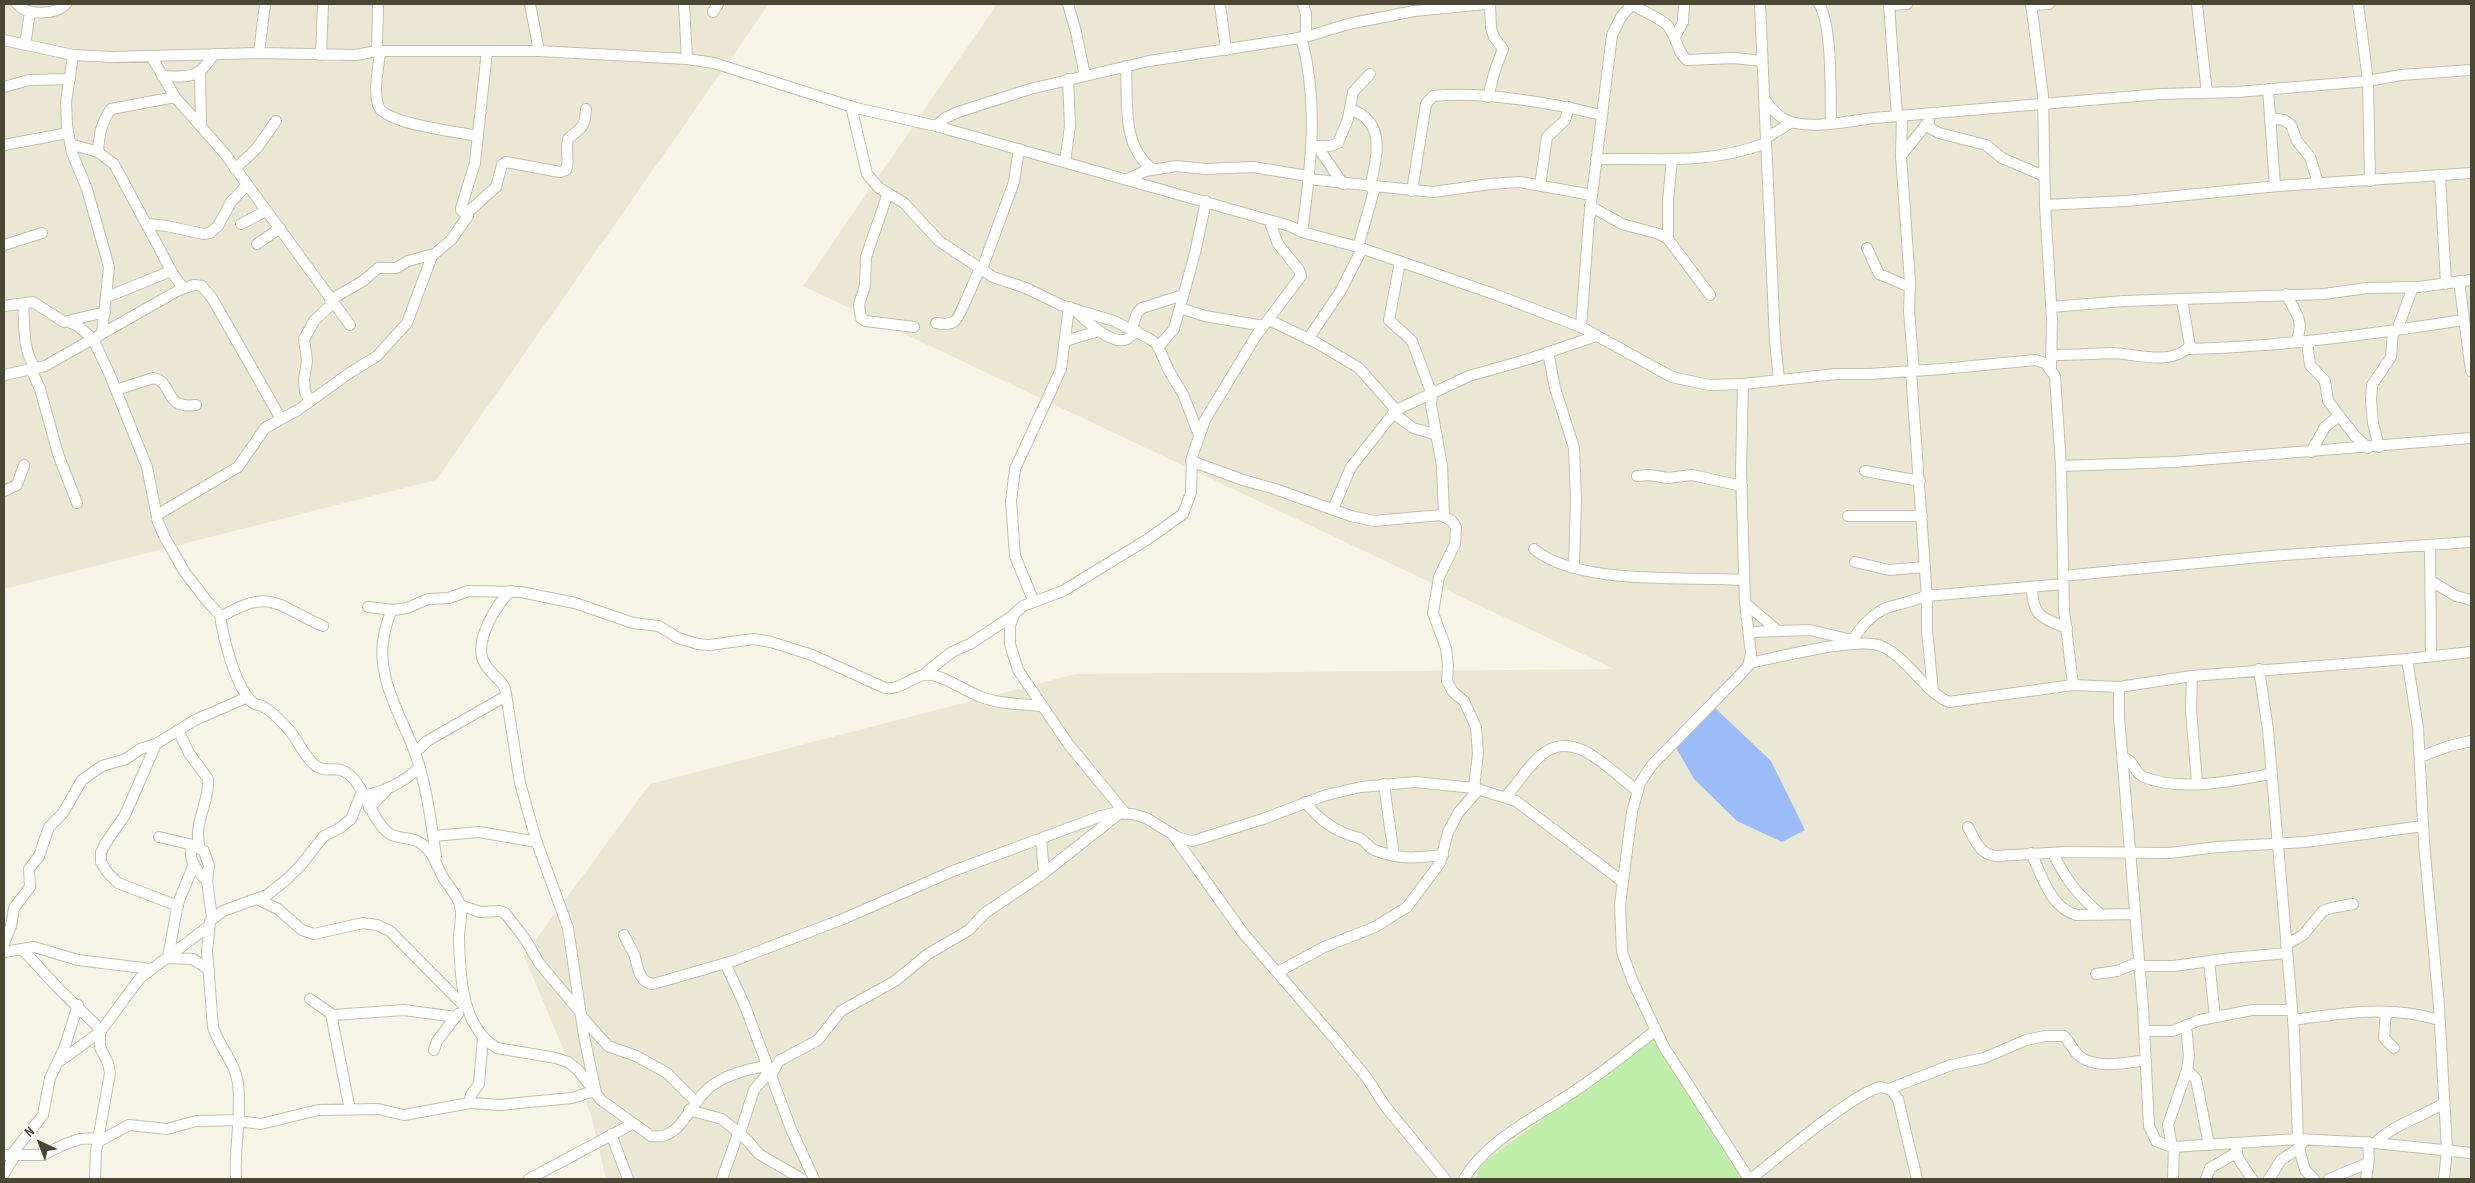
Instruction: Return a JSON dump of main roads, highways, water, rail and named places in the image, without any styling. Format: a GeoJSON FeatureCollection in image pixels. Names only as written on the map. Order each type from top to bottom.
{"type":"FeatureCollection","features":[{"type":"Feature","properties":{"kind":"water"},"geometry":{"type":"Polygon","coordinates":[[[1714,707],[1771,761],[1805,830],[1782,842],[1737,821],[1694,779],[1674,744],[1714,707]]]}}]}
